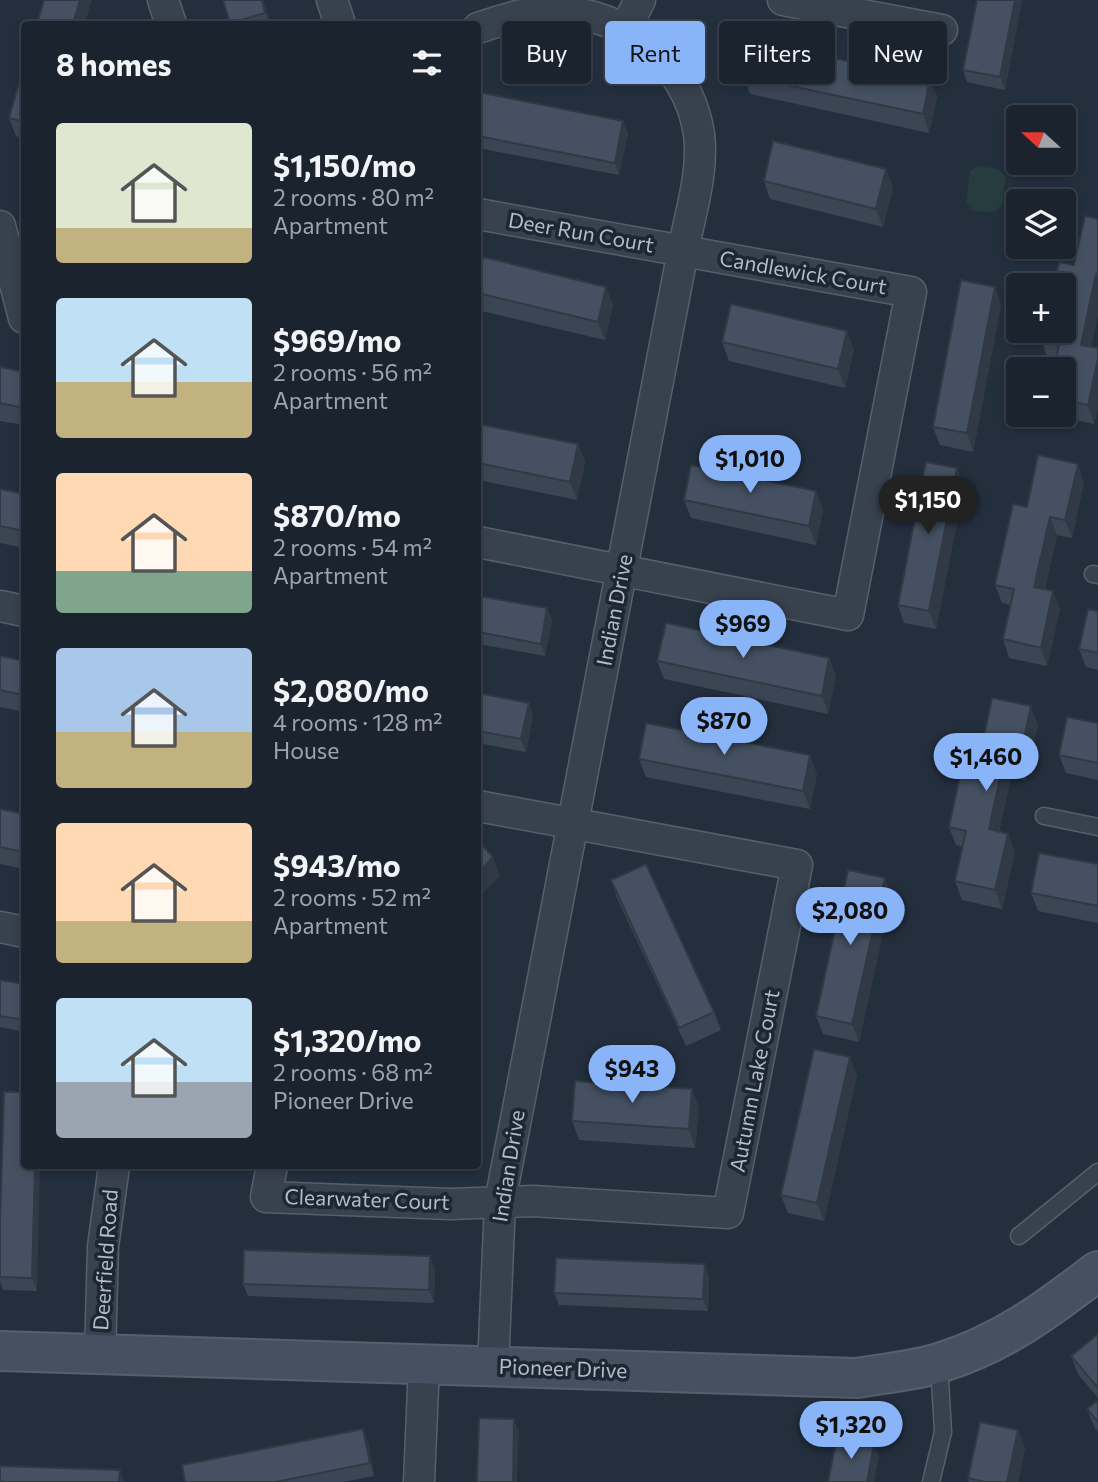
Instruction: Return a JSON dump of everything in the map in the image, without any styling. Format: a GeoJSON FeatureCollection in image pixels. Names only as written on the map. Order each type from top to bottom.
{"type":"FeatureCollection","features":[{"type":"Feature","properties":{"kind":"street"},"geometry":{"type":"LineString","coordinates":[[163,0],[170,21]]}},
{"type":"Feature","properties":{"kind":"street"},"geometry":{"type":"LineString","coordinates":[[332,0],[339,21]]}},
{"type":"Feature","properties":{"kind":"street"},"geometry":{"type":"LineString","coordinates":[[629,21],[640,0]]}},
{"type":"Feature","properties":{"kind":"street"},"geometry":{"type":"LineString","coordinates":[[783,0],[894,21]]}},
{"type":"Feature","properties":{"kind":"street","name":"Indian Drive"},"geometry":{"type":"LineString","coordinates":[[481,27],[510,17],[540,12],[569,12],[607,21]]}},
{"type":"Feature","properties":{"kind":"street","name":"Indian Drive"},"geometry":{"type":"LineString","coordinates":[[493,1367],[500,1202],[699,167],[699,134],[690,104],[680,84]]}},
{"type":"Feature","properties":{"kind":"street","name":"Deer Run Court"},"geometry":{"type":"LineString","coordinates":[[481,215],[683,251]]}},
{"type":"Feature","properties":{"kind":"street"},"geometry":{"type":"LineString","coordinates":[[0,226],[21,306]]}},
{"type":"Feature","properties":{"kind":"street","name":"Candlewick Court"},"geometry":{"type":"LineString","coordinates":[[623,570],[848,614],[911,292],[683,251]]}},
{"type":"Feature","properties":{"kind":"street"},"geometry":{"type":"LineString","coordinates":[[481,543],[623,570]]}},
{"type":"Feature","properties":{"kind":"street"},"geometry":{"type":"LineString","coordinates":[[0,607],[21,610]]}},
{"type":"Feature","properties":{"kind":"street"},"geometry":{"type":"LineString","coordinates":[[481,807],[573,825]]}},
{"type":"Feature","properties":{"kind":"street","name":"Autumn Lake Court"},"geometry":{"type":"LineString","coordinates":[[500,1202],[729,1213],[797,865],[573,825]]}},
{"type":"Feature","properties":{"kind":"street"},"geometry":{"type":"LineString","coordinates":[[0,927],[21,931]]}},
{"type":"Feature","properties":{"kind":"street","name":"Deerfield Road"},"geometry":{"type":"LineString","coordinates":[[100,1354],[103,1247],[114,1169]]}},
{"type":"Feature","properties":{"kind":"street","name":"Clearwater Court"},"geometry":{"type":"LineString","coordinates":[[271,1169],[266,1197],[451,1204],[500,1202]]}},
{"type":"Feature","properties":{"kind":"street","name":"Pioneer Drive"},"geometry":{"type":"LineString","coordinates":[[0,1351],[857,1378],[939,1363],[988,1345],[1035,1319],[1098,1271]]}},
{"type":"Feature","properties":{"kind":"street"},"geometry":{"type":"LineString","coordinates":[[419,1482],[424,1365]]}},
{"type":"Feature","properties":{"kind":"lane"},"geometry":{"type":"LineString","coordinates":[[1044,816],[1098,827]]}},
{"type":"Feature","properties":{"kind":"lane"},"geometry":{"type":"LineString","coordinates":[[1019,1236],[1098,1172]]}},
{"type":"Feature","properties":{"kind":"lane"},"geometry":{"type":"LineString","coordinates":[[931,1482],[943,1432],[939,1363]]}},
{"type":"Feature","properties":{"kind":"green space"},"geometry":{"type":"Polygon","coordinates":[[[978,166],[999,169],[1006,177],[1002,205],[995,212],[973,211],[966,203],[970,171],[978,166]]]}},
{"type":"Feature","properties":{"kind":"building"},"geometry":{"type":"Polygon","coordinates":[[[44,0],[80,0],[74,21],[38,21],[44,0]]]}},
{"type":"Feature","properties":{"kind":"building"},"geometry":{"type":"Polygon","coordinates":[[[223,0],[262,0],[265,13],[229,21],[223,0]]]}},
{"type":"Feature","properties":{"kind":"building"},"geometry":{"type":"Polygon","coordinates":[[[977,0],[1015,0],[1000,77],[963,70],[977,0]]]}},
{"type":"Feature","properties":{"kind":"building"},"geometry":{"type":"Polygon","coordinates":[[[835,58],[849,61],[849,84],[929,84],[923,114],[782,84],[835,84],[835,58]]]}},
{"type":"Feature","properties":{"kind":"building"},"geometry":{"type":"Polygon","coordinates":[[[21,76],[21,121],[9,118],[21,76]]]}},
{"type":"Feature","properties":{"kind":"building"},"geometry":{"type":"Polygon","coordinates":[[[481,93],[623,121],[615,163],[481,137],[481,93]]]}},
{"type":"Feature","properties":{"kind":"building"},"geometry":{"type":"Polygon","coordinates":[[[773,141],[886,169],[876,209],[764,181],[773,141]]]}},
{"type":"Feature","properties":{"kind":"building"},"geometry":{"type":"Polygon","coordinates":[[[1085,216],[1098,219],[1098,274],[1081,345],[1098,348],[1088,405],[1076,402],[1076,357],[1056,357],[1059,345],[1050,343],[1076,343],[1076,273],[1057,273],[1059,262],[1074,265],[1085,216]]]}},
{"type":"Feature","properties":{"kind":"building"},"geometry":{"type":"Polygon","coordinates":[[[483,257],[606,287],[598,322],[481,294],[483,257]]]}},
{"type":"Feature","properties":{"kind":"building"},"geometry":{"type":"Polygon","coordinates":[[[961,280],[995,287],[967,433],[933,427],[961,280]]]}},
{"type":"Feature","properties":{"kind":"building"},"geometry":{"type":"Polygon","coordinates":[[[731,304],[847,331],[838,369],[722,342],[731,304]]]}},
{"type":"Feature","properties":{"kind":"building"},"geometry":{"type":"Polygon","coordinates":[[[0,367],[21,371],[21,407],[0,403],[0,367]]]}},
{"type":"Feature","properties":{"kind":"building"},"geometry":{"type":"Polygon","coordinates":[[[481,425],[578,444],[570,482],[481,464],[481,425]]]}},
{"type":"Feature","properties":{"kind":"building"},"geometry":{"type":"Polygon","coordinates":[[[1038,455],[1078,464],[1065,520],[1050,517],[1034,587],[1053,591],[1041,648],[1003,639],[1014,589],[995,585],[1013,504],[1027,507],[1038,455]]]}},
{"type":"Feature","properties":{"kind":"building"},"geometry":{"type":"Polygon","coordinates":[[[926,462],[957,468],[929,611],[898,605],[926,462]]]}},
{"type":"Feature","properties":{"kind":"building"},"geometry":{"type":"Polygon","coordinates":[[[691,465],[816,491],[809,526],[684,500],[691,465]]]}},
{"type":"Feature","properties":{"kind":"building"},"geometry":{"type":"Polygon","coordinates":[[[0,489],[21,493],[21,530],[0,526],[0,489]]]}},
{"type":"Feature","properties":{"kind":"building"},"geometry":{"type":"Polygon","coordinates":[[[481,597],[547,608],[541,644],[481,633],[481,597]]]}},
{"type":"Feature","properties":{"kind":"building"},"geometry":{"type":"Polygon","coordinates":[[[1088,609],[1098,611],[1098,653],[1079,649],[1088,609]]]}},
{"type":"Feature","properties":{"kind":"building"},"geometry":{"type":"Polygon","coordinates":[[[666,623],[829,658],[822,696],[657,661],[666,623]]]}},
{"type":"Feature","properties":{"kind":"building"},"geometry":{"type":"Polygon","coordinates":[[[0,656],[21,660],[21,694],[0,690],[0,656]]]}},
{"type":"Feature","properties":{"kind":"building"},"geometry":{"type":"Polygon","coordinates":[[[481,694],[529,703],[521,739],[481,732],[481,694]]]}},
{"type":"Feature","properties":{"kind":"building"},"geometry":{"type":"Polygon","coordinates":[[[992,698],[1031,706],[1019,762],[1004,759],[989,829],[1008,834],[995,890],[955,881],[966,831],[949,827],[967,743],[982,746],[992,698]]]}},
{"type":"Feature","properties":{"kind":"building"},"geometry":{"type":"Polygon","coordinates":[[[1067,717],[1098,723],[1098,763],[1059,755],[1067,717]]]}},
{"type":"Feature","properties":{"kind":"building"},"geometry":{"type":"Polygon","coordinates":[[[646,723],[810,755],[803,791],[639,759],[646,723]]]}},
{"type":"Feature","properties":{"kind":"building"},"geometry":{"type":"Polygon","coordinates":[[[0,809],[21,813],[21,851],[0,847],[0,809]]]}},
{"type":"Feature","properties":{"kind":"building"},"geometry":{"type":"Polygon","coordinates":[[[481,844],[493,857],[481,870],[481,844]]]}},
{"type":"Feature","properties":{"kind":"building"},"geometry":{"type":"Polygon","coordinates":[[[1039,853],[1098,864],[1098,906],[1031,893],[1039,853]]]}},
{"type":"Feature","properties":{"kind":"building"},"geometry":{"type":"Polygon","coordinates":[[[646,864],[714,1012],[679,1028],[611,880],[646,864]]]}},
{"type":"Feature","properties":{"kind":"building"},"geometry":{"type":"Polygon","coordinates":[[[848,870],[885,878],[852,1024],[816,1016],[848,870]]]}},
{"type":"Feature","properties":{"kind":"building"},"geometry":{"type":"Polygon","coordinates":[[[0,980],[21,984],[21,1020],[0,1016],[0,980]]]}},
{"type":"Feature","properties":{"kind":"building"},"geometry":{"type":"Polygon","coordinates":[[[814,1049],[850,1057],[817,1203],[781,1195],[814,1049]]]}},
{"type":"Feature","properties":{"kind":"building"},"geometry":{"type":"Polygon","coordinates":[[[575,1081],[692,1089],[689,1129],[572,1121],[575,1081]]]}},
{"type":"Feature","properties":{"kind":"building"},"geometry":{"type":"Polygon","coordinates":[[[4,1092],[21,1092],[21,1169],[35,1169],[32,1278],[0,1277],[4,1092]]]}},
{"type":"Feature","properties":{"kind":"building"},"geometry":{"type":"Polygon","coordinates":[[[244,1250],[430,1256],[429,1290],[243,1284],[244,1250]]]}},
{"type":"Feature","properties":{"kind":"building"},"geometry":{"type":"Polygon","coordinates":[[[556,1258],[705,1264],[703,1299],[554,1293],[556,1258]]]}},
{"type":"Feature","properties":{"kind":"building"},"geometry":{"type":"Polygon","coordinates":[[[1098,1334],[1098,1388],[1071,1356],[1098,1334]]]}},
{"type":"Feature","properties":{"kind":"building"},"geometry":{"type":"Polygon","coordinates":[[[1098,1400],[1098,1422],[1087,1409],[1098,1400]]]}},
{"type":"Feature","properties":{"kind":"building"},"geometry":{"type":"Polygon","coordinates":[[[479,1418],[514,1419],[513,1482],[477,1482],[479,1418]]]}},
{"type":"Feature","properties":{"kind":"building"},"geometry":{"type":"Polygon","coordinates":[[[980,1422],[1018,1430],[1007,1482],[985,1482],[968,1478],[980,1422]]]}},
{"type":"Feature","properties":{"kind":"building"},"geometry":{"type":"Polygon","coordinates":[[[363,1429],[370,1463],[276,1482],[185,1482],[182,1465],[363,1429]]]}},
{"type":"Feature","properties":{"kind":"building"},"geometry":{"type":"Polygon","coordinates":[[[837,1437],[874,1444],[867,1482],[828,1482],[837,1437]]]}},
{"type":"Feature","properties":{"kind":"building"},"geometry":{"type":"Polygon","coordinates":[[[0,1466],[120,1470],[119,1482],[0,1482],[0,1466]]]}}]}
